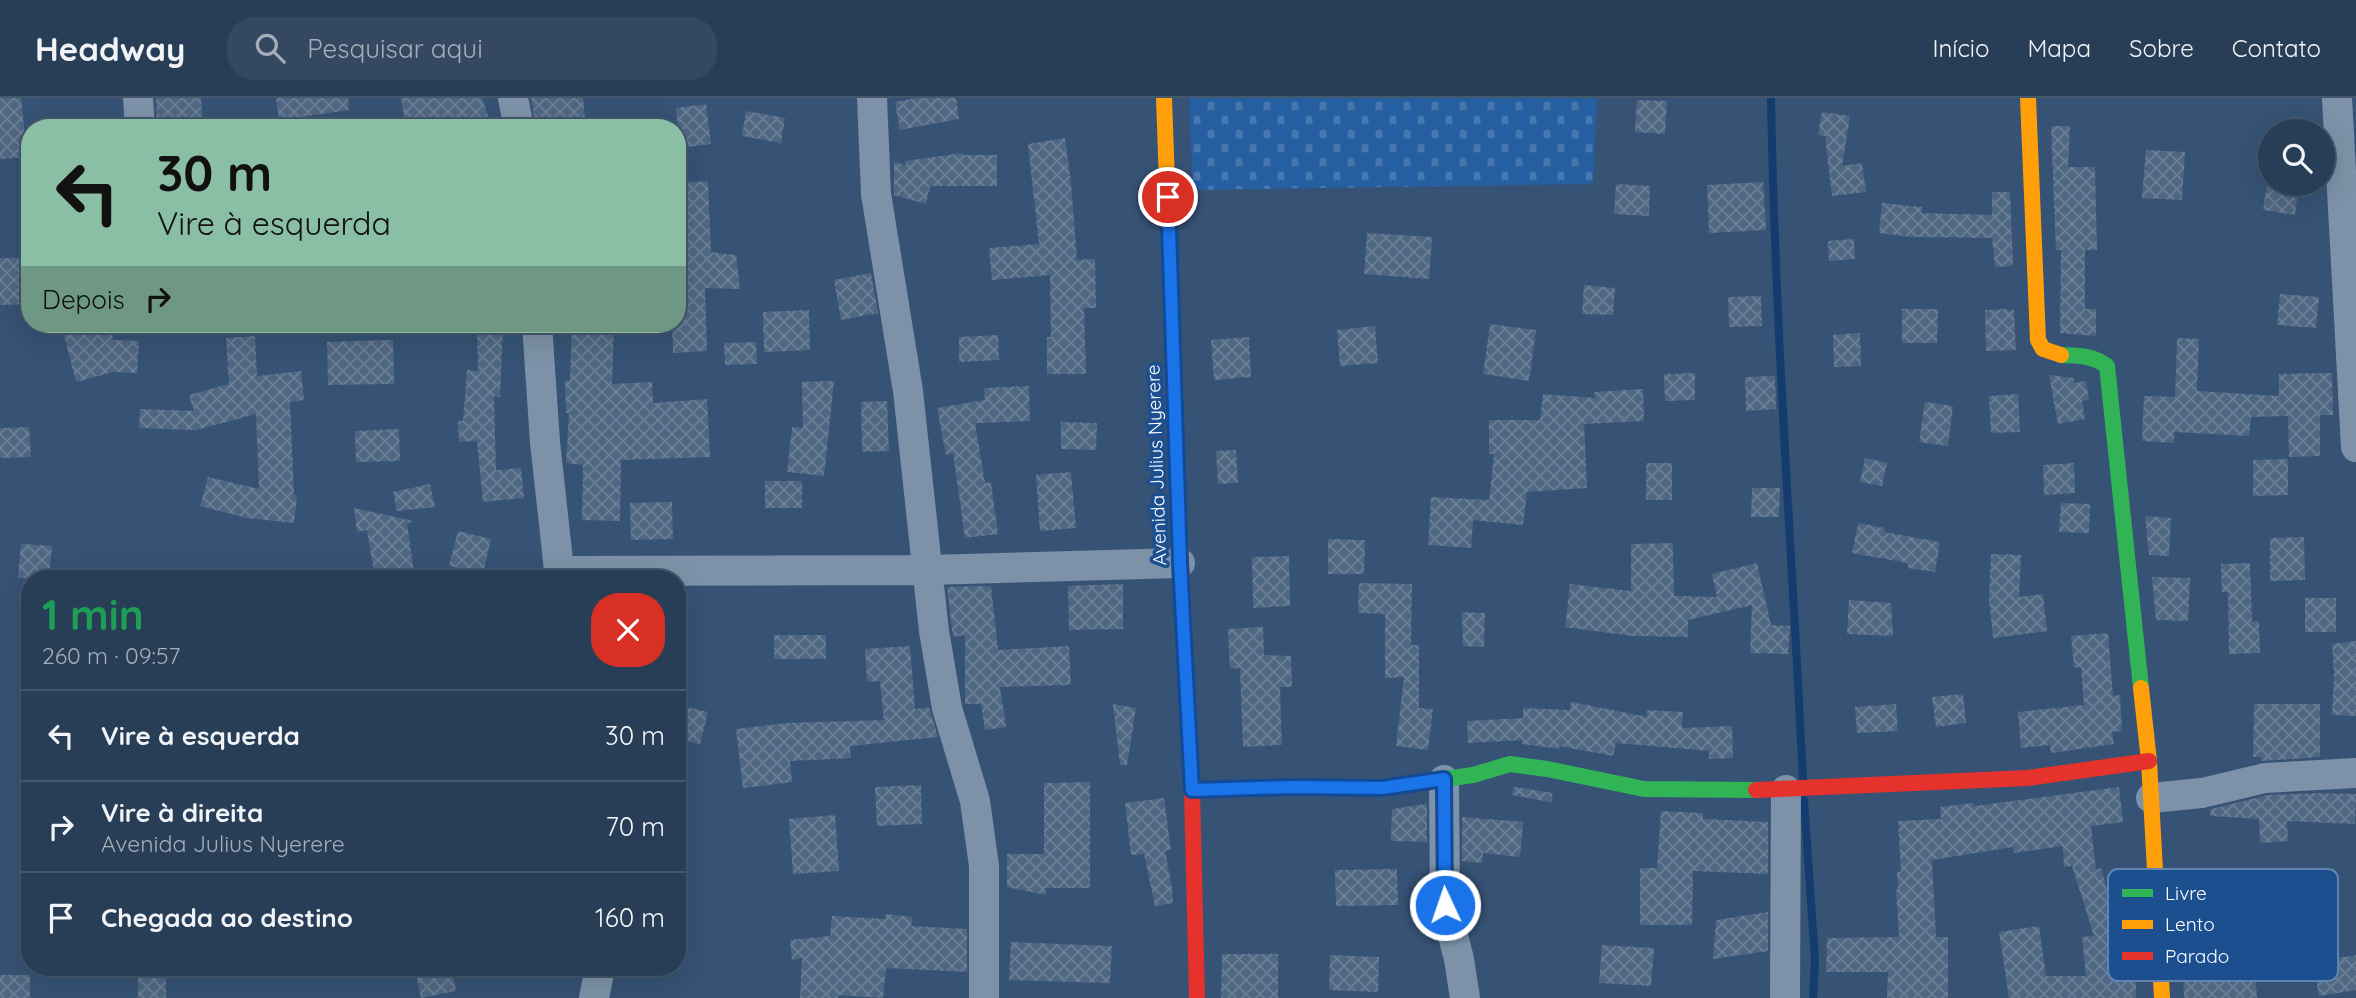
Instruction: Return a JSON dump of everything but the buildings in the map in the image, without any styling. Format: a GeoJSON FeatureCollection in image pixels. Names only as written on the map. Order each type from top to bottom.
{"type":"FeatureCollection","features":[{"type":"Feature","properties":{"kind":"street"},"geometry":{"type":"LineString","coordinates":[[138,98],[140,119]]}},
{"type":"Feature","properties":{"kind":"street"},"geometry":{"type":"LineString","coordinates":[[513,98],[517,119]]}},
{"type":"Feature","properties":{"kind":"street"},"geometry":{"type":"LineString","coordinates":[[872,98],[876,194],[908,391],[934,631],[947,708],[975,801],[984,866],[984,998]]}},
{"type":"Feature","properties":{"kind":"street","name":"Avenida Julius Nyerere"},"geometry":{"type":"LineString","coordinates":[[1164,98],[1180,563],[1192,790],[1197,998]]}},
{"type":"Feature","properties":{"kind":"street"},"geometry":{"type":"LineString","coordinates":[[2028,98],[2038,340],[2042,349],[2052,355],[2096,357],[2108,366],[2148,761],[2155,869]]}},
{"type":"Feature","properties":{"kind":"street"},"geometry":{"type":"LineString","coordinates":[[2337,98],[2356,447]]}},
{"type":"Feature","properties":{"kind":"street"},"geometry":{"type":"LineString","coordinates":[[538,333],[545,442],[559,570]]}},
{"type":"Feature","properties":{"kind":"street"},"geometry":{"type":"LineString","coordinates":[[686,573],[1180,563]]}},
{"type":"Feature","properties":{"kind":"street"},"geometry":{"type":"LineString","coordinates":[[1192,790],[1382,788],[1444,779],[1510,764],[1644,789],[1786,790],[2028,778],[2148,761]]}},
{"type":"Feature","properties":{"kind":"street"},"geometry":{"type":"LineString","coordinates":[[2151,798],[2202,793],[2265,778],[2356,773]]}},
{"type":"Feature","properties":{"kind":"street"},"geometry":{"type":"LineString","coordinates":[[1444,779],[1445,905],[1459,960],[1465,998]]}},
{"type":"Feature","properties":{"kind":"street"},"geometry":{"type":"LineString","coordinates":[[1786,790],[1786,998]]}},
{"type":"Feature","properties":{"kind":"street"},"geometry":{"type":"LineString","coordinates":[[594,998],[598,976]]}},
{"type":"Feature","properties":{"kind":"green space"},"geometry":{"type":"Polygon","coordinates":[[[1189,98],[1597,98],[1593,184],[1193,190],[1189,98]]]}},
{"type":"Feature","properties":{"kind":"waterway"},"geometry":{"type":"LineString","coordinates":[[1771,98],[1780,354],[1803,780]]}},
{"type":"Feature","properties":{"kind":"waterway"},"geometry":{"type":"LineString","coordinates":[[1804,800],[1815,960],[1813,998]]}},
{"type":"Feature","properties":{"kind":"traffic: fast"},"geometry":{"type":"LineString","coordinates":[[2061,355],[2091,358],[2107,366],[2141,688]]}},
{"type":"Feature","properties":{"kind":"traffic: fast"},"geometry":{"type":"LineString","coordinates":[[1192,790],[1382,788],[1473,775],[1510,764],[1644,789],[1756,790]]}},
{"type":"Feature","properties":{"kind":"traffic: slow"},"geometry":{"type":"LineString","coordinates":[[1164,98],[1179,520]]}},
{"type":"Feature","properties":{"kind":"traffic: slow"},"geometry":{"type":"LineString","coordinates":[[2028,98],[2038,340],[2043,349],[2061,355]]}},
{"type":"Feature","properties":{"kind":"traffic: slow"},"geometry":{"type":"LineString","coordinates":[[2141,688],[2149,761],[2155,869]]}},
{"type":"Feature","properties":{"kind":"traffic: slow"},"geometry":{"type":"LineString","coordinates":[[2161,981],[2162,998]]}},
{"type":"Feature","properties":{"kind":"traffic: jam"},"geometry":{"type":"LineString","coordinates":[[1179,520],[1192,790],[1197,998]]}},
{"type":"Feature","properties":{"kind":"traffic: jam"},"geometry":{"type":"LineString","coordinates":[[1756,790],[2028,778],[2149,761]]}},
{"type":"Feature","properties":{"kind":"route"},"geometry":{"type":"LineString","coordinates":[[1168,197],[1180,563],[1192,790],[1382,788],[1444,779],[1445,905]]}}]}
